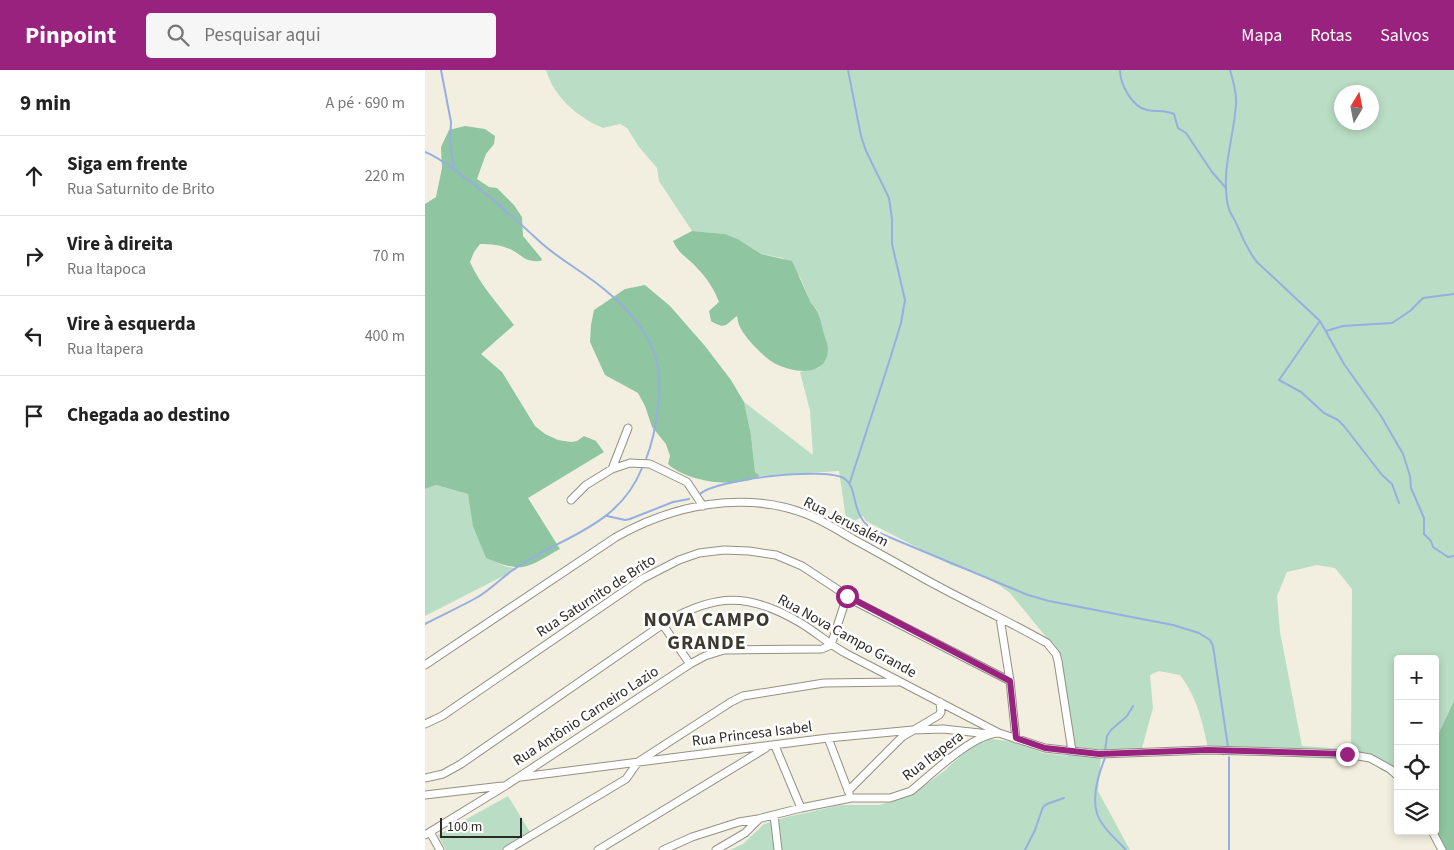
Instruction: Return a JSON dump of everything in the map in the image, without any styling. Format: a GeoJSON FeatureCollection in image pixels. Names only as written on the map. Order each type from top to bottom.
{"type":"FeatureCollection","features":[{"type":"Feature","properties":{"kind":"street"},"geometry":{"type":"LineString","coordinates":[[612,469],[628,428]]}},
{"type":"Feature","properties":{"kind":"street"},"geometry":{"type":"LineString","coordinates":[[571,500],[586,485],[612,469],[630,462],[650,464],[687,482],[703,506]]}},
{"type":"Feature","properties":{"kind":"street","name":"Rua Jerusalém"},"geometry":{"type":"LineString","coordinates":[[425,666],[638,524],[659,516],[703,506],[747,501],[806,514],[838,530],[925,580],[1047,643],[1056,654],[1058,661],[1072,751]]}},
{"type":"Feature","properties":{"kind":"street","name":"Rua Saturnito de Brito"},"geometry":{"type":"LineString","coordinates":[[425,724],[442,716],[641,579],[679,560],[699,553],[724,550],[749,550],[776,555],[802,566],[847,596],[1010,681]]}},
{"type":"Feature","properties":{"kind":"street"},"geometry":{"type":"LineString","coordinates":[[831,645],[847,596]]}},
{"type":"Feature","properties":{"kind":"street","name":"Rua Nova Campo Grande"},"geometry":{"type":"LineString","coordinates":[[425,778],[443,774],[461,764],[682,613],[701,604],[720,600],[740,600],[757,603],[799,622],[831,645],[940,702],[995,734]]}},
{"type":"Feature","properties":{"kind":"street"},"geometry":{"type":"LineString","coordinates":[[1000,618],[1010,681],[1016,738]]}},
{"type":"Feature","properties":{"kind":"street"},"geometry":{"type":"LineString","coordinates":[[663,625],[690,664]]}},
{"type":"Feature","properties":{"kind":"street","name":"Rua Antônio Carneiro Lazio"},"geometry":{"type":"LineString","coordinates":[[427,834],[505,786],[705,656],[723,650],[822,650],[831,645]]}},
{"type":"Feature","properties":{"kind":"street"},"geometry":{"type":"LineString","coordinates":[[507,850],[626,779],[638,762],[743,696],[824,683],[901,682]]}},
{"type":"Feature","properties":{"kind":"street"},"geometry":{"type":"LineString","coordinates":[[828,738],[849,794],[902,737],[939,715],[941,709],[940,702]]}},
{"type":"Feature","properties":{"kind":"street","name":"Rua Princesa Isabel"},"geometry":{"type":"LineString","coordinates":[[518,777],[828,738],[913,730],[943,729],[995,734]]}},
{"type":"Feature","properties":{"kind":"street"},"geometry":{"type":"LineString","coordinates":[[995,734],[1016,738],[1045,748],[1099,754],[1208,750],[1347,754],[1370,758],[1394,772]]}},
{"type":"Feature","properties":{"kind":"street","name":"Rua Itapera"},"geometry":{"type":"LineString","coordinates":[[663,850],[720,827],[774,815],[849,794],[890,798],[911,791],[969,744],[995,734]]}},
{"type":"Feature","properties":{"kind":"street"},"geometry":{"type":"LineString","coordinates":[[598,850],[772,746],[801,808]]}},
{"type":"Feature","properties":{"kind":"street"},"geometry":{"type":"LineString","coordinates":[[425,795],[505,786]]}},
{"type":"Feature","properties":{"kind":"street"},"geometry":{"type":"LineString","coordinates":[[774,815],[778,850]]}},
{"type":"Feature","properties":{"kind":"street"},"geometry":{"type":"LineString","coordinates":[[716,850],[745,833],[758,819]]}},
{"type":"Feature","properties":{"kind":"street"},"geometry":{"type":"LineString","coordinates":[[427,834],[440,850]]}},
{"type":"Feature","properties":{"kind":"street"},"geometry":{"type":"LineString","coordinates":[[1434,835],[1441,850]]}},
{"type":"Feature","properties":{"kind":"green space"},"geometry":{"type":"Polygon","coordinates":[[[546,70],[1454,70],[1454,701],[1439,733],[1439,655],[1394,655],[1394,775],[1381,770],[1370,761],[1236,754],[1225,754],[1224,756],[1208,748],[1195,701],[1180,675],[1159,671],[1150,675],[1153,708],[1142,748],[1101,756],[1098,791],[1130,850],[730,850],[743,844],[764,824],[787,817],[841,805],[879,805],[910,796],[944,771],[967,750],[991,739],[1016,742],[1043,753],[1068,756],[1061,667],[1051,643],[1010,593],[999,585],[977,573],[951,565],[866,521],[863,516],[847,526],[839,471],[760,476],[755,472],[751,435],[744,402],[813,455],[810,411],[800,372],[819,368],[824,362],[828,348],[816,308],[811,303],[800,277],[783,258],[761,254],[738,239],[725,234],[692,231],[659,181],[657,168],[639,147],[627,128],[620,124],[603,128],[593,123],[568,105],[555,89],[546,70]],[[1317,565],[1287,572],[1277,596],[1280,632],[1302,746],[1347,749],[1351,744],[1352,589],[1335,568],[1317,565]]]}},
{"type":"Feature","properties":{"kind":"green space"},"geometry":{"type":"Polygon","coordinates":[[[465,126],[485,129],[495,136],[494,144],[486,154],[477,179],[489,187],[497,188],[514,205],[522,217],[523,236],[542,259],[541,261],[528,260],[508,248],[492,245],[480,244],[474,252],[470,262],[474,270],[484,287],[514,325],[481,354],[502,372],[535,426],[545,434],[558,440],[571,442],[577,441],[584,436],[596,441],[604,452],[528,498],[560,549],[525,567],[509,566],[486,558],[473,526],[468,494],[436,485],[425,489],[425,204],[436,197],[442,168],[441,147],[449,130],[465,126]]]}},
{"type":"Feature","properties":{"kind":"green space"},"geometry":{"type":"Polygon","coordinates":[[[692,231],[725,234],[738,239],[761,254],[792,261],[821,321],[828,349],[822,364],[816,368],[801,371],[785,368],[762,354],[751,343],[739,326],[737,316],[723,326],[711,321],[709,311],[719,302],[715,293],[704,276],[681,253],[673,241],[692,231]]]}},
{"type":"Feature","properties":{"kind":"green space"},"geometry":{"type":"Polygon","coordinates":[[[645,285],[670,306],[705,346],[731,380],[744,402],[751,435],[755,472],[760,476],[750,480],[725,483],[699,479],[676,470],[668,464],[670,456],[666,444],[652,427],[645,406],[638,393],[605,375],[590,342],[594,310],[625,289],[645,285]]]}},
{"type":"Feature","properties":{"kind":"green space"},"geometry":{"type":"Polygon","coordinates":[[[436,485],[468,494],[486,558],[517,569],[425,616],[425,489],[436,485]]]}},
{"type":"Feature","properties":{"kind":"green space"},"geometry":{"type":"Polygon","coordinates":[[[1454,701],[1454,850],[1439,850],[1436,835],[1439,835],[1439,733],[1454,701]]]}},
{"type":"Feature","properties":{"kind":"green space"},"geometry":{"type":"Polygon","coordinates":[[[508,796],[530,832],[501,850],[446,850],[438,835],[508,796]]]}},
{"type":"Feature","properties":{"kind":"waterway"},"geometry":{"type":"LineString","coordinates":[[441,70],[451,122],[450,140],[454,169]]}},
{"type":"Feature","properties":{"kind":"waterway"},"geometry":{"type":"LineString","coordinates":[[848,70],[861,136],[866,151],[889,198],[892,219],[892,244],[905,300],[901,323],[850,482]]}},
{"type":"Feature","properties":{"kind":"waterway"},"geometry":{"type":"LineString","coordinates":[[1120,70],[1122,82],[1132,100],[1147,110],[1174,114],[1178,128],[1186,133],[1212,172],[1226,188]]}},
{"type":"Feature","properties":{"kind":"waterway"},"geometry":{"type":"LineString","coordinates":[[1230,70],[1235,87],[1236,100],[1226,188],[1228,204],[1235,222],[1257,262],[1320,321],[1344,364],[1381,416],[1403,454],[1410,476],[1411,488],[1424,518],[1424,534],[1431,541],[1433,547],[1448,557],[1454,556]]}},
{"type":"Feature","properties":{"kind":"waterway"},"geometry":{"type":"LineString","coordinates":[[425,152],[434,156],[470,182],[546,247],[605,290],[636,321],[653,349],[659,382],[656,423],[646,459]]}},
{"type":"Feature","properties":{"kind":"waterway"},"geometry":{"type":"LineString","coordinates":[[1326,331],[1343,326],[1392,323],[1410,311],[1423,298],[1454,294]]}},
{"type":"Feature","properties":{"kind":"waterway"},"geometry":{"type":"LineString","coordinates":[[1320,321],[1279,380],[1301,392],[1324,413],[1338,420],[1344,426],[1382,475],[1392,484],[1399,503]]}},
{"type":"Feature","properties":{"kind":"waterway"},"geometry":{"type":"LineString","coordinates":[[425,624],[476,598],[531,558],[587,529],[603,518],[632,488],[642,468]]}},
{"type":"Feature","properties":{"kind":"waterway"},"geometry":{"type":"LineString","coordinates":[[700,494],[710,489],[748,479],[796,474],[835,475],[845,479],[849,484],[862,519],[877,532],[1028,595],[1049,601],[1173,625],[1199,633],[1210,640],[1213,646],[1228,747]]}},
{"type":"Feature","properties":{"kind":"waterway"},"geometry":{"type":"LineString","coordinates":[[607,516],[625,520],[630,519],[673,502],[689,499]]}},
{"type":"Feature","properties":{"kind":"waterway"},"geometry":{"type":"LineString","coordinates":[[1105,751],[1107,736],[1127,716],[1133,706]]}},
{"type":"Feature","properties":{"kind":"waterway"},"geometry":{"type":"LineString","coordinates":[[1229,757],[1229,850]]}},
{"type":"Feature","properties":{"kind":"waterway"},"geometry":{"type":"LineString","coordinates":[[1105,758],[1096,787],[1096,809],[1103,825],[1126,850]]}},
{"type":"Feature","properties":{"kind":"waterway"},"geometry":{"type":"LineString","coordinates":[[1025,850],[1035,830],[1043,807],[1064,798]]}},
{"type":"Feature","properties":{"kind":"district","name":"NOVA CAMPO GRANDE"},"geometry":{"type":"Point","coordinates":[707,632]}},
{"type":"Feature","properties":{"kind":"route"},"geometry":{"type":"LineString","coordinates":[[847,596],[1010,681],[1016,738],[1045,748],[1099,754],[1208,750],[1347,754]]}}]}
